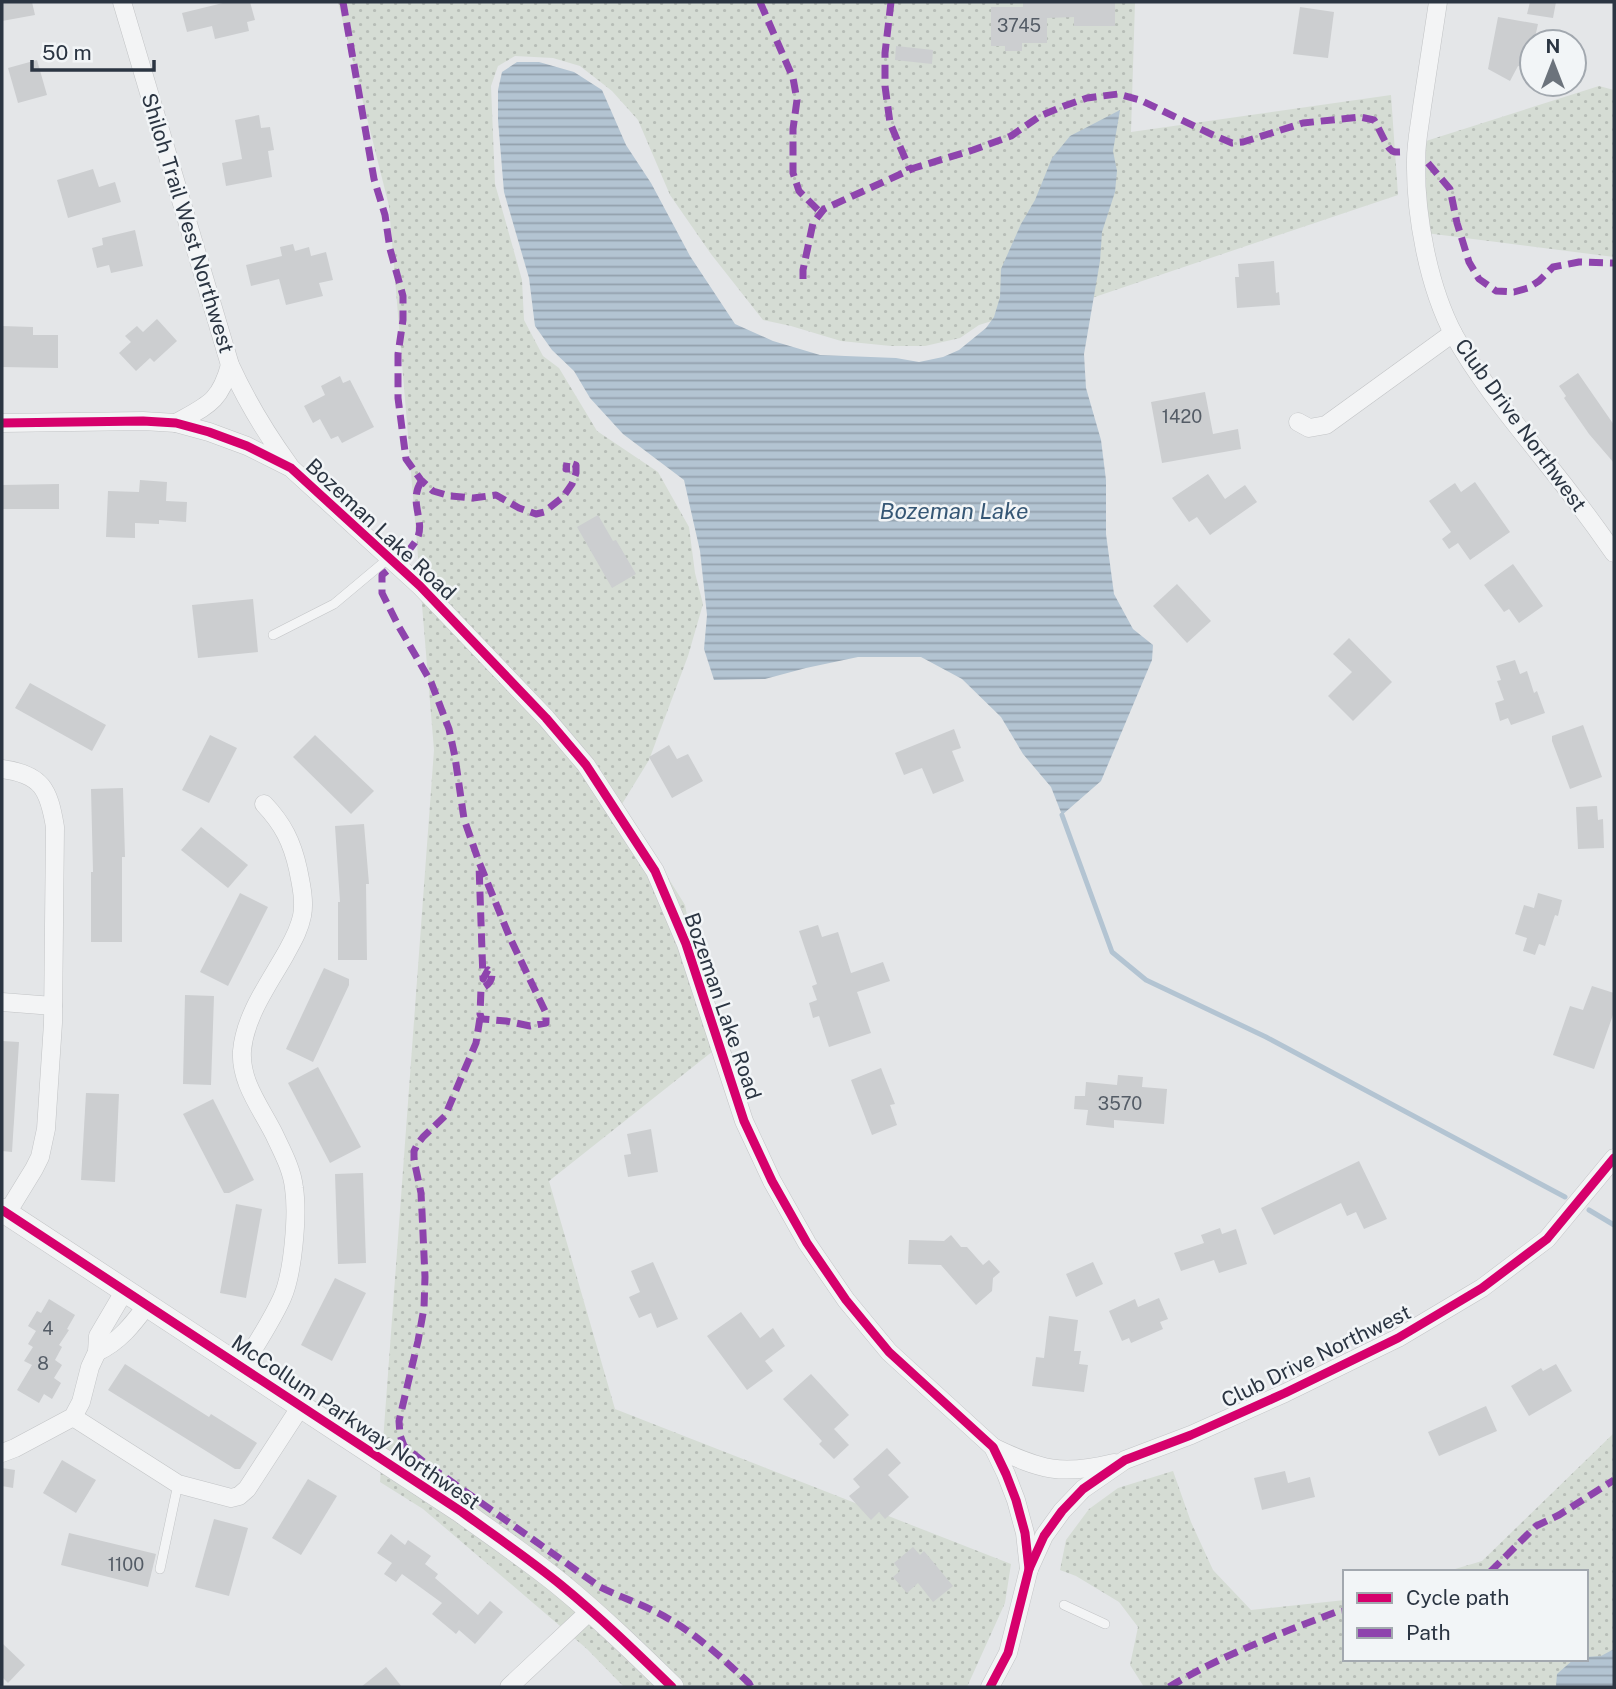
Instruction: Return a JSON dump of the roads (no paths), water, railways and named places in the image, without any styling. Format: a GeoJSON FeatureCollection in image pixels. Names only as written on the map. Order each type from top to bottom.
{"type":"FeatureCollection","features":[{"type":"Feature","properties":{"kind":"street","name":"Shiloh Trail West Northwest"},"geometry":{"type":"LineString","coordinates":[[122,2],[230,365],[247,402],[291,468]]}},
{"type":"Feature","properties":{"kind":"street","name":"Club Drive Northwest"},"geometry":{"type":"LineString","coordinates":[[1438,2],[1416,158],[1417,197],[1425,249],[1436,290],[1453,333],[1476,371],[1614,553]]}},
{"type":"Feature","properties":{"kind":"street"},"geometry":{"type":"LineString","coordinates":[[1298,422],[1309,428],[1326,425],[1453,333]]}},
{"type":"Feature","properties":{"kind":"street","name":"Shiloh Trail West Northwest"},"geometry":{"type":"LineString","coordinates":[[176,423],[210,403],[221,391],[230,365]]}},
{"type":"Feature","properties":{"kind":"street","name":"Bozeman Lake Road"},"geometry":{"type":"LineString","coordinates":[[2,422],[176,423],[247,446],[291,468],[421,586],[530,700],[593,776],[655,871],[685,944],[744,1121],[772,1181],[807,1243],[846,1300],[889,1352],[993,1447],[1017,1500],[1025,1533],[1029,1569],[1008,1653],[990,1687]]}},
{"type":"Feature","properties":{"kind":"street"},"geometry":{"type":"LineString","coordinates":[[2,769],[19,771],[42,786],[51,804],[55,827],[53,1006],[46,1129],[34,1169],[4,1211]]}},
{"type":"Feature","properties":{"kind":"street"},"geometry":{"type":"LineString","coordinates":[[242,1367],[283,1296],[291,1261],[295,1222],[294,1187],[285,1156],[249,1089],[242,1052],[251,1016],[298,932],[302,914],[303,896],[295,856],[278,818],[264,804]]}},
{"type":"Feature","properties":{"kind":"street"},"geometry":{"type":"LineString","coordinates":[[2,1002],[53,1006]]}},
{"type":"Feature","properties":{"kind":"street","name":"Club Drive Northwest"},"geometry":{"type":"LineString","coordinates":[[993,1447],[1019,1460],[1053,1469],[1087,1469],[1125,1460],[1191,1435],[1285,1393],[1391,1342],[1482,1288],[1547,1239],[1614,1158]]}},
{"type":"Feature","properties":{"kind":"street","name":"McCollum Parkway Northwest"},"geometry":{"type":"LineString","coordinates":[[4,1211],[462,1512],[559,1584],[672,1687]]}},
{"type":"Feature","properties":{"kind":"street"},"geometry":{"type":"LineString","coordinates":[[2,1452],[15,1448],[73,1417],[81,1402],[97,1352],[98,1336],[125,1290]]}},
{"type":"Feature","properties":{"kind":"street"},"geometry":{"type":"LineString","coordinates":[[97,1352],[111,1345],[132,1325],[146,1304]]}},
{"type":"Feature","properties":{"kind":"street"},"geometry":{"type":"LineString","coordinates":[[73,1417],[178,1484],[231,1498],[239,1496],[247,1489],[301,1406]]}},
{"type":"Feature","properties":{"kind":"street","name":"Club Drive Northwest"},"geometry":{"type":"LineString","coordinates":[[1029,1569],[1044,1536],[1062,1511],[1083,1489],[1125,1460]]}},
{"type":"Feature","properties":{"kind":"street"},"geometry":{"type":"LineString","coordinates":[[509,1687],[591,1611]]}},
{"type":"Feature","properties":{"kind":"lane"},"geometry":{"type":"LineString","coordinates":[[273,635],[334,604],[389,558]]}},
{"type":"Feature","properties":{"kind":"lane"},"geometry":{"type":"LineString","coordinates":[[160,1569],[178,1484]]}},
{"type":"Feature","properties":{"kind":"lane"},"geometry":{"type":"LineString","coordinates":[[1064,1605],[1105,1624]]}},
{"type":"Feature","properties":{"kind":"water","name":"Bozeman Lake"},"geometry":{"type":"Polygon","coordinates":[[[517,62],[539,62],[574,72],[602,90],[626,145],[651,183],[690,256],[735,324],[773,341],[820,355],[896,358],[919,362],[943,357],[959,350],[986,328],[994,317],[1000,297],[1001,269],[1052,158],[1070,136],[1120,110],[1113,151],[1117,171],[1115,192],[1102,232],[1100,261],[1084,354],[1086,388],[1101,440],[1106,480],[1106,534],[1114,594],[1133,629],[1153,645],[1152,660],[1101,781],[1062,815],[1051,787],[1023,754],[1001,717],[962,679],[921,657],[858,657],[765,679],[714,680],[704,649],[707,615],[700,551],[684,480],[623,434],[590,398],[574,371],[552,350],[535,326],[529,278],[504,192],[498,120],[498,90],[502,72],[517,62]]]}},
{"type":"Feature","properties":{"kind":"water"},"geometry":{"type":"Polygon","coordinates":[[[1614,1649],[1614,1687],[1556,1687],[1557,1674],[1572,1661],[1588,1661],[1588,1657],[1601,1656],[1614,1649]]]}},
{"type":"Feature","properties":{"kind":"waterway"},"geometry":{"type":"LineString","coordinates":[[1062,815],[1112,952],[1146,980],[1266,1037],[1565,1197]]}},
{"type":"Feature","properties":{"kind":"waterway"},"geometry":{"type":"LineString","coordinates":[[1589,1210],[1614,1225]]}}]}
